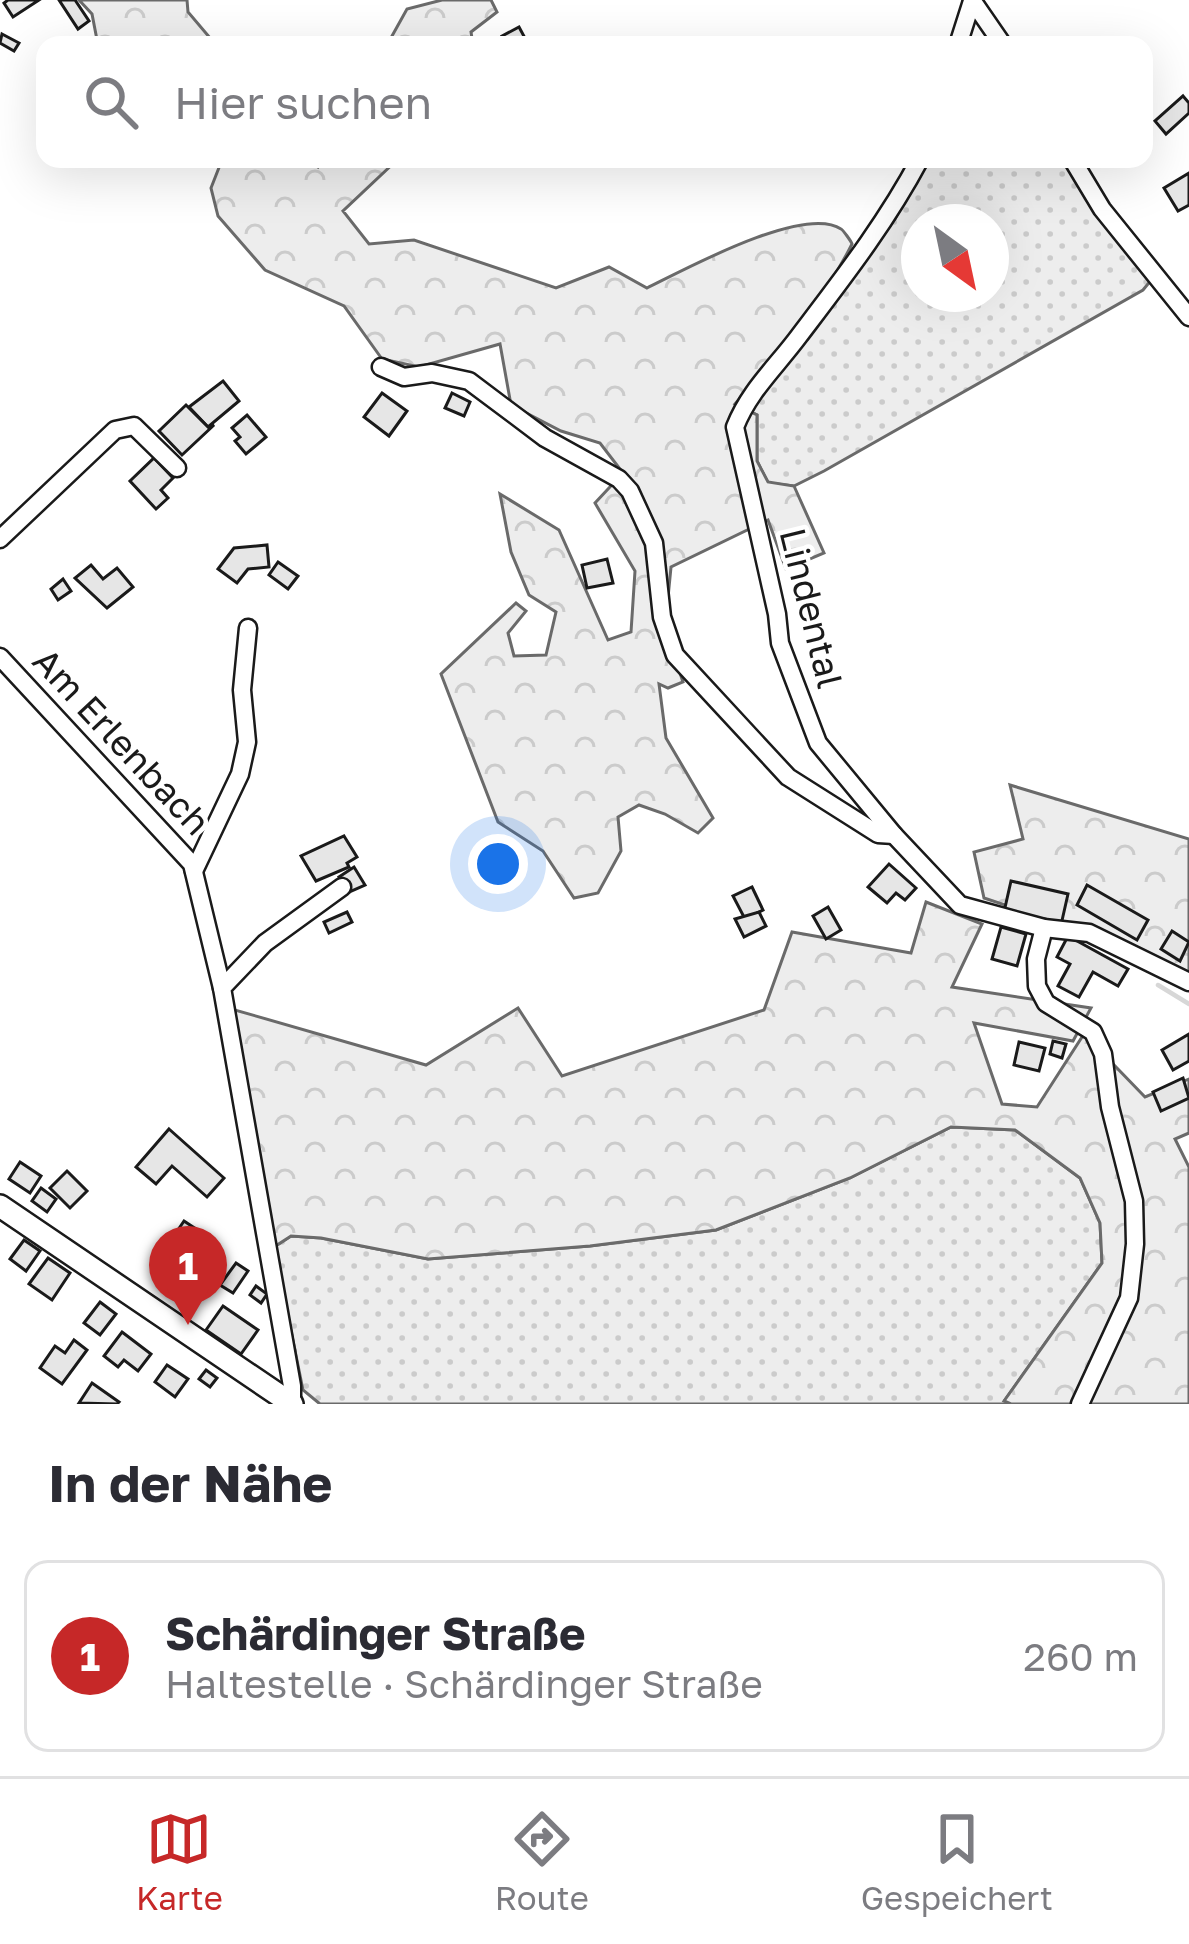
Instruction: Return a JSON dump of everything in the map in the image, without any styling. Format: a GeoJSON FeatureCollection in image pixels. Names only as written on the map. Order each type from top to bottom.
{"type":"FeatureCollection","features":[{"type":"Feature","properties":{"kind":"main road"},"geometry":{"type":"LineString","coordinates":[[0,1206],[292,1404]]}},
{"type":"Feature","properties":{"kind":"street"},"geometry":{"type":"LineString","coordinates":[[972,0],[997,36]]}},
{"type":"Feature","properties":{"kind":"street"},"geometry":{"type":"LineString","coordinates":[[961,36],[972,0]]}},
{"type":"Feature","properties":{"kind":"street"},"geometry":{"type":"LineString","coordinates":[[972,36],[991,28]]}},
{"type":"Feature","properties":{"kind":"street","name":"Lindental"},"geometry":{"type":"LineString","coordinates":[[915,168],[890,215],[746,400],[735,427],[780,644],[807,722],[826,756],[960,905],[1043,928],[1089,933],[1189,982]]}},
{"type":"Feature","properties":{"kind":"street"},"geometry":{"type":"LineString","coordinates":[[1077,168],[1102,209],[1189,317]]}},
{"type":"Feature","properties":{"kind":"street"},"geometry":{"type":"LineString","coordinates":[[381,367],[404,377],[432,373],[470,381],[545,438],[619,479],[654,543],[662,617],[675,656],[788,777],[878,834],[894,835]]}},
{"type":"Feature","properties":{"kind":"street"},"geometry":{"type":"LineString","coordinates":[[0,539],[116,430],[134,426],[177,468]]}},
{"type":"Feature","properties":{"kind":"street","name":"Am Erlenbach"},"geometry":{"type":"LineString","coordinates":[[194,871],[240,774],[247,742],[242,690],[248,628]]}},
{"type":"Feature","properties":{"kind":"street","name":"Am Erlenbach"},"geometry":{"type":"LineString","coordinates":[[0,657],[145,811],[194,871],[222,988],[292,1404]]}},
{"type":"Feature","properties":{"kind":"street"},"geometry":{"type":"LineString","coordinates":[[222,988],[266,943],[342,887]]}},
{"type":"Feature","properties":{"kind":"street"},"geometry":{"type":"LineString","coordinates":[[1043,928],[1036,959],[1037,986],[1046,1003],[1093,1032],[1103,1054],[1110,1107],[1134,1201],[1129,1298],[1080,1404]]}},
{"type":"Feature","properties":{"kind":"green space"},"geometry":{"type":"Polygon","coordinates":[[[79,0],[187,0],[188,12],[208,36],[96,36],[92,14],[79,0]]]}},
{"type":"Feature","properties":{"kind":"green space"},"geometry":{"type":"Polygon","coordinates":[[[442,0],[491,0],[497,12],[472,36],[392,36],[407,9],[442,0]]]}},
{"type":"Feature","properties":{"kind":"green space"},"geometry":{"type":"Polygon","coordinates":[[[219,168],[388,168],[343,211],[369,244],[414,240],[556,288],[609,267],[647,288],[744,242],[800,225],[824,224],[847,236],[852,244],[827,286],[735,404],[757,415],[757,461],[768,482],[794,486],[824,553],[786,569],[768,520],[671,567],[665,628],[683,682],[668,688],[659,684],[666,738],[713,818],[698,833],[639,805],[618,817],[621,851],[598,893],[574,898],[543,851],[498,822],[441,674],[516,603],[526,611],[508,633],[514,656],[546,655],[556,612],[529,595],[511,552],[500,494],[559,530],[608,640],[631,632],[635,571],[595,503],[623,473],[600,443],[561,431],[511,405],[500,344],[419,367],[382,359],[344,306],[265,270],[218,216],[211,188],[219,168]]]}},
{"type":"Feature","properties":{"kind":"green space"},"geometry":{"type":"Polygon","coordinates":[[[921,168],[1071,168],[1152,279],[1143,290],[794,486],[768,483],[757,461],[757,415],[749,411],[901,207],[901,312],[1009,312],[1009,204],[903,204],[921,168]]]}},
{"type":"Feature","properties":{"kind":"green space"},"geometry":{"type":"Polygon","coordinates":[[[1010,785],[1189,839],[1189,975],[1144,951],[984,898],[974,852],[1023,839],[1010,785]]]}},
{"type":"Feature","properties":{"kind":"green space"},"geometry":{"type":"Polygon","coordinates":[[[926,902],[982,924],[952,987],[1091,1008],[1073,1041],[974,1023],[1002,1104],[1037,1107],[1084,1034],[1145,1097],[1189,1079],[1189,1133],[1175,1139],[1189,1167],[1189,1404],[1004,1401],[1102,1263],[1100,1223],[1080,1178],[1015,1130],[951,1127],[850,1178],[716,1230],[428,1259],[321,1238],[291,1236],[274,1247],[228,1008],[426,1065],[518,1008],[562,1076],[764,1010],[792,932],[911,953],[926,902]]]}},
{"type":"Feature","properties":{"kind":"green space"},"geometry":{"type":"Polygon","coordinates":[[[951,1127],[1015,1130],[1080,1178],[1100,1223],[1102,1263],[1005,1400],[1010,1404],[320,1404],[303,1390],[274,1247],[291,1236],[428,1259],[716,1230],[850,1178],[951,1127]]]}},
{"type":"Feature","properties":{"kind":"building"},"geometry":{"type":"Polygon","coordinates":[[[39,0],[13,17],[4,3],[39,0]]]}},
{"type":"Feature","properties":{"kind":"building"},"geometry":{"type":"Polygon","coordinates":[[[59,0],[75,0],[89,21],[78,29],[59,0]]]}},
{"type":"Feature","properties":{"kind":"building"},"geometry":{"type":"Polygon","coordinates":[[[519,27],[524,36],[502,36],[519,27]]]}},
{"type":"Feature","properties":{"kind":"building"},"geometry":{"type":"Polygon","coordinates":[[[2,34],[19,43],[14,51],[0,43],[2,34]]]}},
{"type":"Feature","properties":{"kind":"building"},"geometry":{"type":"Polygon","coordinates":[[[1183,96],[1189,113],[1166,134],[1155,121],[1183,96]]]}},
{"type":"Feature","properties":{"kind":"building"},"geometry":{"type":"Polygon","coordinates":[[[1189,173],[1189,205],[1178,211],[1164,188],[1189,173]]]}},
{"type":"Feature","properties":{"kind":"building"},"geometry":{"type":"Polygon","coordinates":[[[223,381],[239,401],[208,427],[189,407],[223,381]]]}},
{"type":"Feature","properties":{"kind":"building"},"geometry":{"type":"Polygon","coordinates":[[[382,393],[407,411],[389,436],[364,417],[382,393]]]}},
{"type":"Feature","properties":{"kind":"building"},"geometry":{"type":"Polygon","coordinates":[[[452,393],[470,402],[464,416],[445,408],[452,393]]]}},
{"type":"Feature","properties":{"kind":"building"},"geometry":{"type":"Polygon","coordinates":[[[186,405],[208,427],[214,425],[182,455],[159,431],[186,405]]]}},
{"type":"Feature","properties":{"kind":"building"},"geometry":{"type":"Polygon","coordinates":[[[247,415],[266,437],[246,454],[232,428],[247,415]]]}},
{"type":"Feature","properties":{"kind":"building"},"geometry":{"type":"Polygon","coordinates":[[[154,458],[173,478],[161,490],[168,498],[156,509],[130,481],[154,458]]]}},
{"type":"Feature","properties":{"kind":"building"},"geometry":{"type":"Polygon","coordinates":[[[267,545],[269,567],[248,569],[237,583],[218,569],[234,548],[267,545]]]}},
{"type":"Feature","properties":{"kind":"building"},"geometry":{"type":"Polygon","coordinates":[[[607,559],[613,583],[587,588],[582,565],[607,559]]]}},
{"type":"Feature","properties":{"kind":"building"},"geometry":{"type":"Polygon","coordinates":[[[278,562],[298,576],[288,589],[269,575],[278,562]]]}},
{"type":"Feature","properties":{"kind":"building"},"geometry":{"type":"Polygon","coordinates":[[[91,565],[103,579],[117,568],[133,587],[107,608],[75,578],[91,565]]]}},
{"type":"Feature","properties":{"kind":"building"},"geometry":{"type":"Polygon","coordinates":[[[63,579],[71,591],[58,600],[51,589],[63,579]]]}},
{"type":"Feature","properties":{"kind":"building"},"geometry":{"type":"Polygon","coordinates":[[[344,836],[357,857],[347,863],[349,867],[316,881],[301,856],[344,836]]]}},
{"type":"Feature","properties":{"kind":"building"},"geometry":{"type":"Polygon","coordinates":[[[889,864],[916,888],[905,900],[896,893],[887,903],[868,887],[889,864]]]}},
{"type":"Feature","properties":{"kind":"building"},"geometry":{"type":"Polygon","coordinates":[[[354,867],[365,885],[349,892],[339,877],[354,867]]]}},
{"type":"Feature","properties":{"kind":"building"},"geometry":{"type":"Polygon","coordinates":[[[1011,881],[1068,894],[1061,925],[1004,912],[1011,881]]]}},
{"type":"Feature","properties":{"kind":"building"},"geometry":{"type":"Polygon","coordinates":[[[1087,885],[1148,920],[1137,940],[1077,905],[1087,885]]]}},
{"type":"Feature","properties":{"kind":"building"},"geometry":{"type":"Polygon","coordinates":[[[752,887],[763,910],[745,919],[733,896],[752,887]]]}},
{"type":"Feature","properties":{"kind":"building"},"geometry":{"type":"Polygon","coordinates":[[[828,907],[841,930],[826,939],[813,916],[828,907]]]}},
{"type":"Feature","properties":{"kind":"building"},"geometry":{"type":"Polygon","coordinates":[[[347,912],[352,922],[329,933],[324,922],[347,912]]]}},
{"type":"Feature","properties":{"kind":"building"},"geometry":{"type":"Polygon","coordinates":[[[759,912],[766,926],[744,937],[735,919],[759,912]]]}},
{"type":"Feature","properties":{"kind":"building"},"geometry":{"type":"Polygon","coordinates":[[[1001,927],[1026,934],[1017,966],[992,959],[1001,927]]]}},
{"type":"Feature","properties":{"kind":"building"},"geometry":{"type":"Polygon","coordinates":[[[1172,931],[1189,942],[1180,961],[1161,949],[1172,931]]]}},
{"type":"Feature","properties":{"kind":"building"},"geometry":{"type":"Polygon","coordinates":[[[1068,936],[1128,969],[1118,986],[1093,972],[1079,997],[1058,986],[1070,964],[1057,957],[1068,936]]]}},
{"type":"Feature","properties":{"kind":"building"},"geometry":{"type":"Polygon","coordinates":[[[1189,1034],[1189,1061],[1173,1070],[1162,1050],[1189,1034]]]}},
{"type":"Feature","properties":{"kind":"building"},"geometry":{"type":"Polygon","coordinates":[[[1053,1041],[1066,1044],[1062,1058],[1050,1054],[1053,1041]]]}},
{"type":"Feature","properties":{"kind":"building"},"geometry":{"type":"Polygon","coordinates":[[[1019,1042],[1045,1048],[1039,1071],[1014,1065],[1019,1042]]]}},
{"type":"Feature","properties":{"kind":"building"},"geometry":{"type":"Polygon","coordinates":[[[1183,1078],[1189,1098],[1161,1111],[1153,1092],[1183,1078]]]}},
{"type":"Feature","properties":{"kind":"building"},"geometry":{"type":"Polygon","coordinates":[[[169,1129],[224,1178],[207,1197],[172,1166],[156,1184],[136,1167],[169,1129]]]}},
{"type":"Feature","properties":{"kind":"building"},"geometry":{"type":"Polygon","coordinates":[[[20,1162],[41,1176],[30,1193],[9,1179],[20,1162]]]}},
{"type":"Feature","properties":{"kind":"building"},"geometry":{"type":"Polygon","coordinates":[[[67,1171],[87,1191],[70,1208],[50,1188],[67,1171]]]}},
{"type":"Feature","properties":{"kind":"building"},"geometry":{"type":"Polygon","coordinates":[[[41,1188],[56,1199],[47,1212],[32,1201],[41,1188]]]}},
{"type":"Feature","properties":{"kind":"building"},"geometry":{"type":"Polygon","coordinates":[[[184,1221],[202,1233],[179,1267],[161,1255],[184,1221]]]}},
{"type":"Feature","properties":{"kind":"building"},"geometry":{"type":"Polygon","coordinates":[[[24,1240],[40,1251],[26,1271],[10,1259],[24,1240]]]}},
{"type":"Feature","properties":{"kind":"building"},"geometry":{"type":"Polygon","coordinates":[[[48,1258],[70,1273],[52,1300],[29,1284],[48,1258]]]}},
{"type":"Feature","properties":{"kind":"building"},"geometry":{"type":"Polygon","coordinates":[[[236,1263],[248,1271],[233,1293],[220,1285],[236,1263]]]}},
{"type":"Feature","properties":{"kind":"building"},"geometry":{"type":"Polygon","coordinates":[[[256,1286],[267,1294],[261,1303],[250,1295],[256,1286]]]}},
{"type":"Feature","properties":{"kind":"building"},"geometry":{"type":"Polygon","coordinates":[[[100,1302],[116,1314],[100,1335],[84,1323],[100,1302]]]}},
{"type":"Feature","properties":{"kind":"building"},"geometry":{"type":"Polygon","coordinates":[[[223,1306],[258,1330],[241,1354],[206,1330],[223,1306]]]}},
{"type":"Feature","properties":{"kind":"building"},"geometry":{"type":"Polygon","coordinates":[[[122,1332],[151,1354],[138,1371],[124,1360],[118,1367],[104,1356],[122,1332]]]}},
{"type":"Feature","properties":{"kind":"building"},"geometry":{"type":"Polygon","coordinates":[[[74,1340],[87,1350],[62,1384],[40,1368],[55,1346],[65,1353],[74,1340]]]}},
{"type":"Feature","properties":{"kind":"building"},"geometry":{"type":"Polygon","coordinates":[[[167,1365],[188,1379],[175,1397],[155,1382],[167,1365]]]}},
{"type":"Feature","properties":{"kind":"building"},"geometry":{"type":"Polygon","coordinates":[[[206,1370],[217,1378],[210,1387],[199,1379],[206,1370]]]}},
{"type":"Feature","properties":{"kind":"building"},"geometry":{"type":"Polygon","coordinates":[[[92,1383],[119,1402],[79,1403],[92,1383]]]}},
{"type":"Feature","properties":{"kind":"waterway"},"geometry":{"type":"LineString","coordinates":[[1158,985],[1189,1004]]}},
{"type":"Feature","properties":{"kind":"place","name":"Schärdinger Straße"},"geometry":{"type":"Point","coordinates":[188,1325]}}]}
